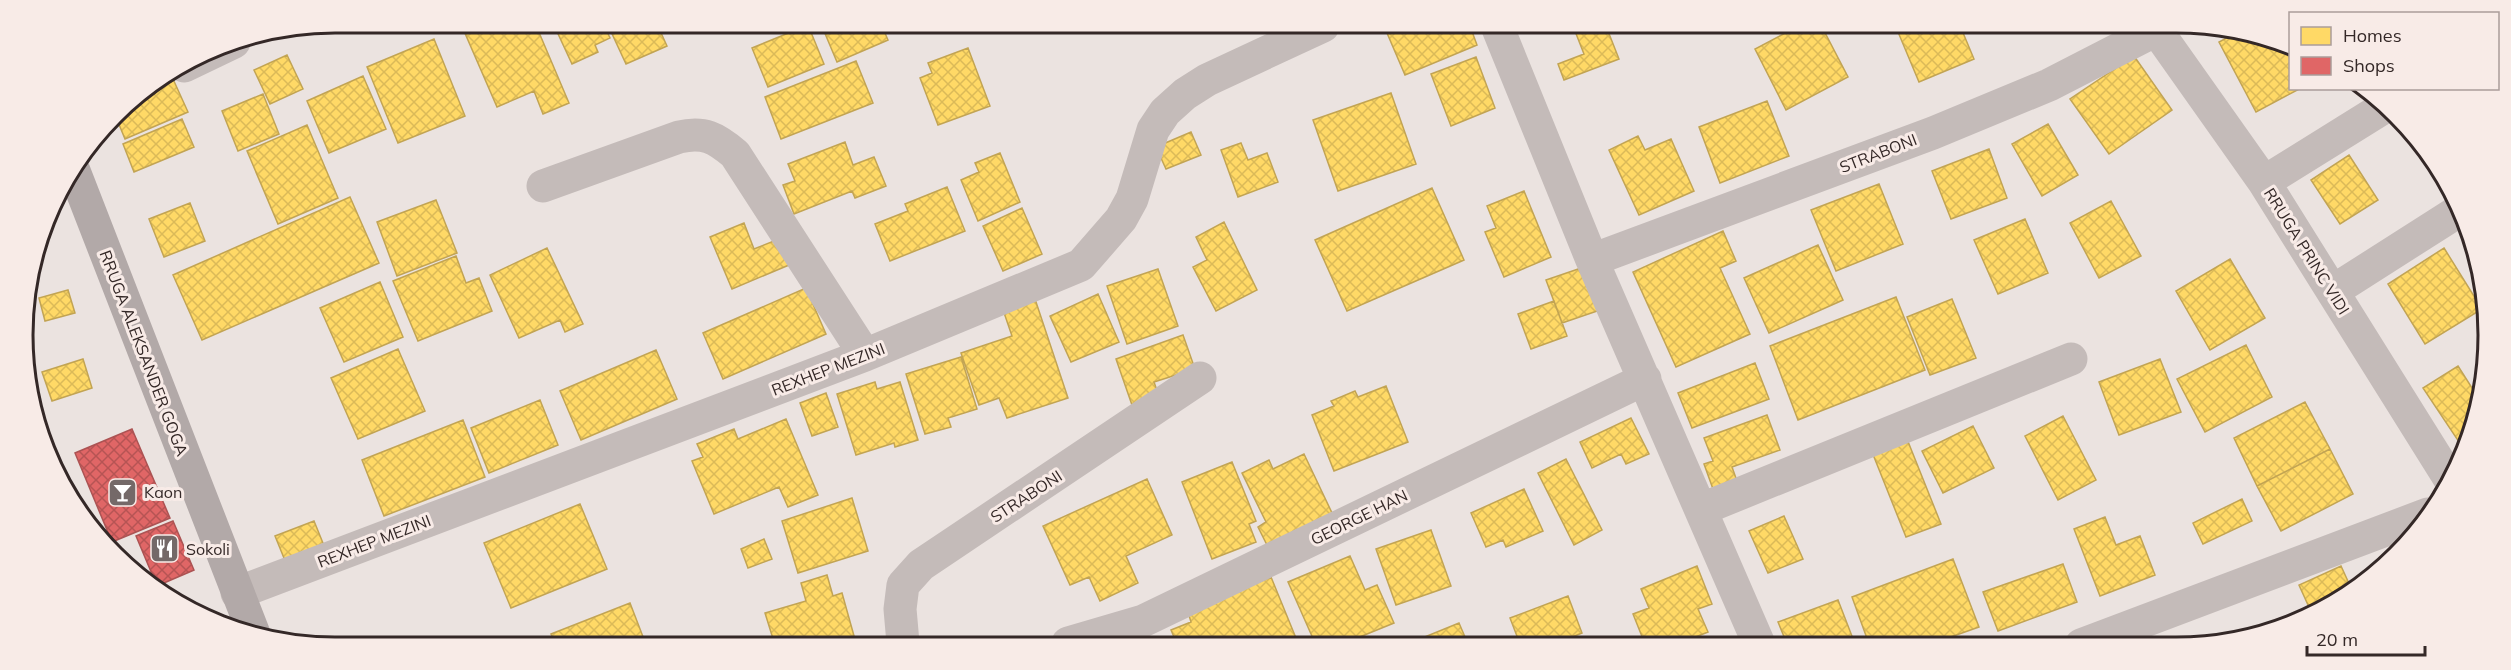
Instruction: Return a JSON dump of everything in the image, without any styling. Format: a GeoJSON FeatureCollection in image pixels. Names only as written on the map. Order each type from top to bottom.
{"type":"FeatureCollection","features":[{"type":"Feature","properties":{"kind":"main road","name":"RRUGA ALEKSANDER GOGA"},"geometry":{"type":"LineString","coordinates":[[77,178],[250,625]]}},
{"type":"Feature","properties":{"kind":"street","name":"REXHEP MEZINI"},"geometry":{"type":"LineString","coordinates":[[237,593],[865,355],[1081,265],[1121,219],[1131,199],[1153,130],[1165,112],[1185,94],[1207,80],[1308,33]]}},
{"type":"Feature","properties":{"kind":"street"},"geometry":{"type":"LineString","coordinates":[[1500,33],[1592,260],[1757,637]]}},
{"type":"Feature","properties":{"kind":"street","name":"STRABONI"},"geometry":{"type":"LineString","coordinates":[[1592,260],[1922,137],[2049,85],[2148,33]]}},
{"type":"Feature","properties":{"kind":"street","name":"RRUGA PRINC VIDI"},"geometry":{"type":"LineString","coordinates":[[2159,33],[2264,183],[2445,472]]}},
{"type":"Feature","properties":{"kind":"street"},"geometry":{"type":"LineString","coordinates":[[2264,183],[2378,111]]}},
{"type":"Feature","properties":{"kind":"street"},"geometry":{"type":"LineString","coordinates":[[543,186],[679,137],[694,134],[717,139],[735,154],[865,355]]}},
{"type":"Feature","properties":{"kind":"street"},"geometry":{"type":"LineString","coordinates":[[2333,291],[2453,215]]}},
{"type":"Feature","properties":{"kind":"street"},"geometry":{"type":"LineString","coordinates":[[1702,510],[2071,359]]}},
{"type":"Feature","properties":{"kind":"street","name":"STRABONI"},"geometry":{"type":"LineString","coordinates":[[902,637],[900,609],[903,585],[921,565],[1200,378]]}},
{"type":"Feature","properties":{"kind":"street","name":"GEORGE HAN"},"geometry":{"type":"LineString","coordinates":[[1112,637],[1148,632],[1645,379]]}},
{"type":"Feature","properties":{"kind":"street"},"geometry":{"type":"LineString","coordinates":[[2102,637],[2416,518]]}},
{"type":"Feature","properties":{"kind":"building: Homes"},"geometry":{"type":"Polygon","coordinates":[[[465,33],[539,33],[569,103],[543,114],[534,91],[497,107],[465,33]]]}},
{"type":"Feature","properties":{"kind":"building: Homes"},"geometry":{"type":"Polygon","coordinates":[[[558,33],[608,33],[610,38],[595,45],[598,52],[572,64],[558,33]]]}},
{"type":"Feature","properties":{"kind":"building: Homes"},"geometry":{"type":"Polygon","coordinates":[[[612,33],[661,33],[667,46],[626,64],[612,33]]]}},
{"type":"Feature","properties":{"kind":"building: Homes"},"geometry":{"type":"Polygon","coordinates":[[[789,33],[811,33],[824,64],[768,87],[752,48],[789,33]]]}},
{"type":"Feature","properties":{"kind":"building: Homes"},"geometry":{"type":"Polygon","coordinates":[[[825,33],[885,33],[888,40],[837,62],[825,33]]]}},
{"type":"Feature","properties":{"kind":"building: Homes"},"geometry":{"type":"Polygon","coordinates":[[[1387,33],[1473,33],[1477,45],[1405,75],[1387,33]]]}},
{"type":"Feature","properties":{"kind":"building: Homes"},"geometry":{"type":"Polygon","coordinates":[[[1576,33],[1609,33],[1619,59],[1564,80],[1558,64],[1584,54],[1576,33]]]}},
{"type":"Feature","properties":{"kind":"building: Homes"},"geometry":{"type":"Polygon","coordinates":[[[1786,33],[1825,33],[1848,77],[1786,110],[1755,49],[1786,33]]]}},
{"type":"Feature","properties":{"kind":"building: Homes"},"geometry":{"type":"Polygon","coordinates":[[[1898,33],[1963,33],[1974,59],[1919,82],[1898,33]]]}},
{"type":"Feature","properties":{"kind":"building: Homes"},"geometry":{"type":"Polygon","coordinates":[[[2227,38],[2235,39],[2289,55],[2289,90],[2297,90],[2256,112],[2219,42],[2227,38]]]}},
{"type":"Feature","properties":{"kind":"building: Homes"},"geometry":{"type":"Polygon","coordinates":[[[434,39],[465,116],[398,143],[367,67],[434,39]]]}},
{"type":"Feature","properties":{"kind":"building: Homes"},"geometry":{"type":"Polygon","coordinates":[[[968,48],[990,106],[938,125],[920,78],[932,73],[928,63],[968,48]]]}},
{"type":"Feature","properties":{"kind":"building: Homes"},"geometry":{"type":"Polygon","coordinates":[[[287,55],[303,89],[270,104],[254,70],[287,55]]]}},
{"type":"Feature","properties":{"kind":"building: Homes"},"geometry":{"type":"Polygon","coordinates":[[[2134,56],[2172,110],[2109,154],[2070,99],[2134,56]]]}},
{"type":"Feature","properties":{"kind":"building: Homes"},"geometry":{"type":"Polygon","coordinates":[[[1476,57],[1495,108],[1451,126],[1431,74],[1476,57]]]}},
{"type":"Feature","properties":{"kind":"building: Homes"},"geometry":{"type":"Polygon","coordinates":[[[856,61],[873,103],[781,139],[765,97],[856,61]]]}},
{"type":"Feature","properties":{"kind":"building: Homes"},"geometry":{"type":"Polygon","coordinates":[[[363,76],[386,129],[329,153],[307,101],[363,76]]]}},
{"type":"Feature","properties":{"kind":"building: Homes"},"geometry":{"type":"Polygon","coordinates":[[[173,80],[188,112],[125,139],[119,124],[151,95],[173,80]]]}},
{"type":"Feature","properties":{"kind":"building: Homes"},"geometry":{"type":"Polygon","coordinates":[[[1391,93],[1416,164],[1338,191],[1313,120],[1391,93]]]}},
{"type":"Feature","properties":{"kind":"building: Homes"},"geometry":{"type":"Polygon","coordinates":[[[263,94],[279,134],[238,151],[222,111],[263,94]]]}},
{"type":"Feature","properties":{"kind":"building: Homes"},"geometry":{"type":"Polygon","coordinates":[[[1767,101],[1789,156],[1720,183],[1699,127],[1767,101]]]}},
{"type":"Feature","properties":{"kind":"building: Homes"},"geometry":{"type":"Polygon","coordinates":[[[182,119],[194,147],[134,172],[123,144],[182,119]]]}},
{"type":"Feature","properties":{"kind":"building: Homes"},"geometry":{"type":"Polygon","coordinates":[[[2048,124],[2078,175],[2042,196],[2012,144],[2048,124]]]}},
{"type":"Feature","properties":{"kind":"building: Homes"},"geometry":{"type":"Polygon","coordinates":[[[307,125],[338,198],[278,224],[247,151],[307,125]]]}},
{"type":"Feature","properties":{"kind":"building: Homes"},"geometry":{"type":"Polygon","coordinates":[[[1191,132],[1201,155],[1166,169],[1156,147],[1191,132]]]}},
{"type":"Feature","properties":{"kind":"building: Homes"},"geometry":{"type":"Polygon","coordinates":[[[1638,136],[1645,150],[1671,139],[1694,191],[1639,215],[1609,150],[1638,136]]]}},
{"type":"Feature","properties":{"kind":"building: Homes"},"geometry":{"type":"Polygon","coordinates":[[[845,142],[853,165],[874,157],[886,186],[855,198],[852,191],[794,214],[783,185],[795,181],[788,164],[845,142]]]}},
{"type":"Feature","properties":{"kind":"building: Homes"},"geometry":{"type":"Polygon","coordinates":[[[1241,143],[1248,160],[1267,153],[1278,182],[1238,197],[1221,150],[1241,143]]]}},
{"type":"Feature","properties":{"kind":"building: Homes"},"geometry":{"type":"Polygon","coordinates":[[[1989,149],[2007,198],[1951,219],[1932,171],[1989,149]]]}},
{"type":"Feature","properties":{"kind":"building: Homes"},"geometry":{"type":"Polygon","coordinates":[[[1000,153],[1020,202],[978,221],[961,180],[979,172],[975,163],[1000,153]]]}},
{"type":"Feature","properties":{"kind":"building: Homes"},"geometry":{"type":"Polygon","coordinates":[[[2349,155],[2378,200],[2340,224],[2311,180],[2349,155]]]}},
{"type":"Feature","properties":{"kind":"building: Homes"},"geometry":{"type":"Polygon","coordinates":[[[1879,184],[1903,244],[1836,271],[1811,210],[1879,184]]]}},
{"type":"Feature","properties":{"kind":"building: Homes"},"geometry":{"type":"Polygon","coordinates":[[[947,187],[965,231],[890,261],[875,224],[908,211],[905,204],[947,187]]]}},
{"type":"Feature","properties":{"kind":"building: Homes"},"geometry":{"type":"Polygon","coordinates":[[[1432,188],[1464,260],[1347,311],[1315,240],[1432,188]]]}},
{"type":"Feature","properties":{"kind":"building: Homes"},"geometry":{"type":"Polygon","coordinates":[[[1524,191],[1551,257],[1504,277],[1485,232],[1496,228],[1487,206],[1524,191]]]}},
{"type":"Feature","properties":{"kind":"building: Homes"},"geometry":{"type":"Polygon","coordinates":[[[350,197],[379,263],[202,340],[173,275],[350,197]]]}},
{"type":"Feature","properties":{"kind":"building: Homes"},"geometry":{"type":"Polygon","coordinates":[[[436,200],[457,253],[397,276],[377,222],[436,200]]]}},
{"type":"Feature","properties":{"kind":"building: Homes"},"geometry":{"type":"Polygon","coordinates":[[[2111,201],[2141,256],[2099,278],[2070,223],[2111,201]]]}},
{"type":"Feature","properties":{"kind":"building: Homes"},"geometry":{"type":"Polygon","coordinates":[[[190,203],[205,241],[164,257],[149,219],[190,203]]]}},
{"type":"Feature","properties":{"kind":"building: Homes"},"geometry":{"type":"Polygon","coordinates":[[[1022,208],[1042,254],[1003,271],[983,226],[1022,208]]]}},
{"type":"Feature","properties":{"kind":"building: Homes"},"geometry":{"type":"Polygon","coordinates":[[[2025,219],[2048,273],[1998,294],[1974,240],[2025,219]]]}},
{"type":"Feature","properties":{"kind":"building: Homes"},"geometry":{"type":"Polygon","coordinates":[[[1224,222],[1257,290],[1216,311],[1193,267],[1207,260],[1196,237],[1224,222]]]}},
{"type":"Feature","properties":{"kind":"building: Homes"},"geometry":{"type":"Polygon","coordinates":[[[744,223],[754,249],[779,239],[789,265],[732,289],[710,237],[744,223]]]}},
{"type":"Feature","properties":{"kind":"building: Homes"},"geometry":{"type":"Polygon","coordinates":[[[1723,231],[1736,261],[1720,268],[1750,334],[1676,367],[1633,272],[1723,231]]]}},
{"type":"Feature","properties":{"kind":"building: Homes"},"geometry":{"type":"Polygon","coordinates":[[[1818,245],[1843,300],[1769,333],[1744,278],[1818,245]]]}},
{"type":"Feature","properties":{"kind":"building: Homes"},"geometry":{"type":"Polygon","coordinates":[[[547,248],[583,324],[565,332],[560,320],[519,338],[490,275],[547,248]]]}},
{"type":"Feature","properties":{"kind":"building: Homes"},"geometry":{"type":"Polygon","coordinates":[[[2444,248],[2475,298],[2477,312],[2425,344],[2388,284],[2444,248]]]}},
{"type":"Feature","properties":{"kind":"building: Homes"},"geometry":{"type":"Polygon","coordinates":[[[456,256],[466,283],[479,278],[492,311],[418,341],[393,281],[456,256]]]}},
{"type":"Feature","properties":{"kind":"building: Homes"},"geometry":{"type":"Polygon","coordinates":[[[2230,259],[2265,318],[2210,350],[2176,291],[2230,259]]]}},
{"type":"Feature","properties":{"kind":"building: Homes"},"geometry":{"type":"Polygon","coordinates":[[[1587,266],[1603,309],[1562,323],[1546,280],[1587,266]]]}},
{"type":"Feature","properties":{"kind":"building: Homes"},"geometry":{"type":"Polygon","coordinates":[[[1158,269],[1178,326],[1127,344],[1107,286],[1158,269]]]}},
{"type":"Feature","properties":{"kind":"building: Homes"},"geometry":{"type":"Polygon","coordinates":[[[380,282],[403,337],[344,362],[320,308],[380,282]]]}},
{"type":"Feature","properties":{"kind":"building: Homes"},"geometry":{"type":"Polygon","coordinates":[[[806,288],[826,334],[723,379],[703,333],[806,288]]]}},
{"type":"Feature","properties":{"kind":"building: Homes"},"geometry":{"type":"Polygon","coordinates":[[[68,290],[75,313],[45,321],[39,298],[68,290]]]}},
{"type":"Feature","properties":{"kind":"building: Homes"},"geometry":{"type":"Polygon","coordinates":[[[1032,290],[1068,398],[1007,418],[999,398],[979,405],[961,353],[1012,336],[1000,301],[1032,290]]]}},
{"type":"Feature","properties":{"kind":"building: Homes"},"geometry":{"type":"Polygon","coordinates":[[[1098,294],[1119,342],[1071,362],[1050,316],[1098,294]]]}},
{"type":"Feature","properties":{"kind":"building: Homes"},"geometry":{"type":"Polygon","coordinates":[[[1896,297],[1925,370],[1798,420],[1770,346],[1896,297]]]}},
{"type":"Feature","properties":{"kind":"building: Homes"},"geometry":{"type":"Polygon","coordinates":[[[1952,299],[1976,358],[1930,375],[1907,317],[1952,299]]]}},
{"type":"Feature","properties":{"kind":"building: Homes"},"geometry":{"type":"Polygon","coordinates":[[[1554,301],[1567,336],[1531,349],[1518,314],[1554,301]]]}},
{"type":"Feature","properties":{"kind":"building: Homes"},"geometry":{"type":"Polygon","coordinates":[[[1183,335],[1195,369],[1154,382],[1159,396],[1132,405],[1116,359],[1183,335]]]}},
{"type":"Feature","properties":{"kind":"building: Homes"},"geometry":{"type":"Polygon","coordinates":[[[2246,345],[2272,397],[2205,432],[2177,379],[2246,345]]]}},
{"type":"Feature","properties":{"kind":"building: Homes"},"geometry":{"type":"Polygon","coordinates":[[[398,349],[425,411],[358,439],[331,378],[398,349]]]}},
{"type":"Feature","properties":{"kind":"building: Homes"},"geometry":{"type":"Polygon","coordinates":[[[656,350],[677,399],[581,440],[560,391],[656,350]]]}},
{"type":"Feature","properties":{"kind":"building: Homes"},"geometry":{"type":"Polygon","coordinates":[[[961,357],[977,409],[948,418],[951,427],[925,434],[906,374],[961,357]]]}},
{"type":"Feature","properties":{"kind":"building: Homes"},"geometry":{"type":"Polygon","coordinates":[[[83,359],[92,388],[52,401],[42,372],[83,359]]]}},
{"type":"Feature","properties":{"kind":"building: Homes"},"geometry":{"type":"Polygon","coordinates":[[[2160,359],[2181,412],[2119,435],[2099,382],[2160,359]]]}},
{"type":"Feature","properties":{"kind":"building: Homes"},"geometry":{"type":"Polygon","coordinates":[[[1755,363],[1769,399],[1692,428],[1678,393],[1755,363]]]}},
{"type":"Feature","properties":{"kind":"building: Homes"},"geometry":{"type":"Polygon","coordinates":[[[2458,366],[2473,387],[2459,441],[2423,388],[2458,366]]]}},
{"type":"Feature","properties":{"kind":"building: Homes"},"geometry":{"type":"Polygon","coordinates":[[[875,382],[877,389],[900,382],[918,440],[895,447],[894,443],[856,455],[837,394],[875,382]]]}},
{"type":"Feature","properties":{"kind":"building: Homes"},"geometry":{"type":"Polygon","coordinates":[[[1386,386],[1408,442],[1334,471],[1312,415],[1334,406],[1331,401],[1355,391],[1358,397],[1386,386]]]}},
{"type":"Feature","properties":{"kind":"building: Homes"},"geometry":{"type":"Polygon","coordinates":[[[826,393],[838,427],[812,436],[800,403],[826,393]]]}},
{"type":"Feature","properties":{"kind":"building: Homes"},"geometry":{"type":"Polygon","coordinates":[[[540,400],[558,445],[489,473],[471,428],[540,400]]]}},
{"type":"Feature","properties":{"kind":"building: Homes"},"geometry":{"type":"Polygon","coordinates":[[[2305,402],[2330,449],[2257,486],[2234,438],[2305,402]]]}},
{"type":"Feature","properties":{"kind":"building: Homes"},"geometry":{"type":"Polygon","coordinates":[[[1767,415],[1780,450],[1732,467],[1737,481],[1713,489],[1704,464],[1713,461],[1704,438],[1767,415]]]}},
{"type":"Feature","properties":{"kind":"building: Homes"},"geometry":{"type":"Polygon","coordinates":[[[2063,416],[2096,480],[2058,500],[2025,436],[2063,416]]]}},
{"type":"Feature","properties":{"kind":"building: Homes"},"geometry":{"type":"Polygon","coordinates":[[[1631,418],[1649,454],[1626,464],[1621,454],[1592,468],[1580,442],[1631,418]]]}},
{"type":"Feature","properties":{"kind":"building: Homes"},"geometry":{"type":"Polygon","coordinates":[[[786,419],[818,495],[788,507],[779,487],[714,514],[692,461],[703,457],[697,444],[734,429],[738,439],[786,419]]]}},
{"type":"Feature","properties":{"kind":"building: Homes"},"geometry":{"type":"Polygon","coordinates":[[[463,420],[485,477],[384,516],[362,460],[463,420]]]}},
{"type":"Feature","properties":{"kind":"building: Homes"},"geometry":{"type":"Polygon","coordinates":[[[1973,426],[1994,468],[1943,493],[1922,451],[1973,426]]]}},
{"type":"Feature","properties":{"kind":"building: Homes"},"geometry":{"type":"Polygon","coordinates":[[[1907,439],[1941,524],[1906,537],[1872,452],[1907,439]]]}},
{"type":"Feature","properties":{"kind":"building: Homes"},"geometry":{"type":"Polygon","coordinates":[[[2330,449],[2353,494],[2281,531],[2257,486],[2330,449]]]}},
{"type":"Feature","properties":{"kind":"building: Homes"},"geometry":{"type":"Polygon","coordinates":[[[1304,454],[1333,515],[1267,545],[1258,527],[1266,522],[1242,473],[1269,460],[1273,469],[1304,454]]]}},
{"type":"Feature","properties":{"kind":"building: Homes"},"geometry":{"type":"Polygon","coordinates":[[[1566,459],[1602,530],[1574,545],[1538,473],[1566,459]]]}},
{"type":"Feature","properties":{"kind":"building: Homes"},"geometry":{"type":"Polygon","coordinates":[[[1232,462],[1256,521],[1249,524],[1256,542],[1212,559],[1182,482],[1232,462]]]}},
{"type":"Feature","properties":{"kind":"building: Homes"},"geometry":{"type":"Polygon","coordinates":[[[1147,479],[1172,535],[1126,556],[1138,583],[1100,601],[1089,577],[1070,585],[1043,526],[1147,479]]]}},
{"type":"Feature","properties":{"kind":"building: Homes"},"geometry":{"type":"Polygon","coordinates":[[[1524,489],[1543,531],[1506,547],[1503,540],[1486,547],[1471,513],[1524,489]]]}},
{"type":"Feature","properties":{"kind":"building: Homes"},"geometry":{"type":"Polygon","coordinates":[[[852,498],[868,551],[798,573],[782,521],[852,498]]]}},
{"type":"Feature","properties":{"kind":"building: Homes"},"geometry":{"type":"Polygon","coordinates":[[[2242,499],[2252,521],[2203,544],[2193,523],[2242,499]]]}},
{"type":"Feature","properties":{"kind":"building: Homes"},"geometry":{"type":"Polygon","coordinates":[[[580,504],[607,569],[511,608],[484,543],[580,504]]]}},
{"type":"Feature","properties":{"kind":"building: Homes"},"geometry":{"type":"Polygon","coordinates":[[[1784,516],[1803,559],[1768,573],[1749,531],[1784,516]]]}},
{"type":"Feature","properties":{"kind":"building: Homes"},"geometry":{"type":"Polygon","coordinates":[[[2105,517],[2116,545],[2140,536],[2155,575],[2100,596],[2074,529],[2105,517]]]}},
{"type":"Feature","properties":{"kind":"building: Homes"},"geometry":{"type":"Polygon","coordinates":[[[314,521],[325,548],[286,563],[275,536],[314,521]]]}},
{"type":"Feature","properties":{"kind":"building: Homes"},"geometry":{"type":"Polygon","coordinates":[[[1431,530],[1451,586],[1396,605],[1376,549],[1431,530]]]}},
{"type":"Feature","properties":{"kind":"building: Homes"},"geometry":{"type":"Polygon","coordinates":[[[764,539],[772,559],[748,568],[741,549],[764,539]]]}},
{"type":"Feature","properties":{"kind":"building: Homes"},"geometry":{"type":"Polygon","coordinates":[[[1350,556],[1365,590],[1377,585],[1394,623],[1360,637],[1312,637],[1288,582],[1350,556]]]}},
{"type":"Feature","properties":{"kind":"building: Homes"},"geometry":{"type":"Polygon","coordinates":[[[1953,559],[1979,627],[1951,637],[1866,637],[1852,597],[1953,559]]]}},
{"type":"Feature","properties":{"kind":"building: Homes"},"geometry":{"type":"Polygon","coordinates":[[[2063,564],[2077,602],[1998,631],[1983,592],[2063,564]]]}},
{"type":"Feature","properties":{"kind":"building: Homes"},"geometry":{"type":"Polygon","coordinates":[[[1697,566],[1712,604],[1698,609],[1708,632],[1696,637],[1642,637],[1633,614],[1649,608],[1641,589],[1697,566]]]}},
{"type":"Feature","properties":{"kind":"building: Homes"},"geometry":{"type":"Polygon","coordinates":[[[2341,566],[2349,583],[2309,607],[2299,585],[2341,566]]]}},
{"type":"Feature","properties":{"kind":"building: Homes"},"geometry":{"type":"Polygon","coordinates":[[[827,575],[833,596],[842,593],[854,637],[772,637],[765,613],[806,601],[801,583],[827,575]]]}},
{"type":"Feature","properties":{"kind":"building: Homes"},"geometry":{"type":"Polygon","coordinates":[[[1271,577],[1296,637],[1174,637],[1171,630],[1191,622],[1188,612],[1271,577]]]}},
{"type":"Feature","properties":{"kind":"building: Homes"},"geometry":{"type":"Polygon","coordinates":[[[1568,596],[1582,633],[1572,637],[1517,637],[1510,618],[1568,596]]]}},
{"type":"Feature","properties":{"kind":"building: Homes"},"geometry":{"type":"Polygon","coordinates":[[[1838,600],[1852,637],[1784,637],[1778,622],[1838,600]]]}},
{"type":"Feature","properties":{"kind":"building: Homes"},"geometry":{"type":"Polygon","coordinates":[[[630,603],[643,637],[552,637],[551,634],[630,603]]]}},
{"type":"Feature","properties":{"kind":"building: Homes"},"geometry":{"type":"Polygon","coordinates":[[[1459,623],[1465,637],[1425,637],[1459,623]]]}},
{"type":"Feature","properties":{"kind":"building: Shops"},"geometry":{"type":"Polygon","coordinates":[[[132,429],[170,518],[114,541],[109,535],[75,453],[132,429]]]}},
{"type":"Feature","properties":{"kind":"building: Shops"},"geometry":{"type":"Polygon","coordinates":[[[173,521],[194,570],[163,583],[153,576],[136,536],[173,521]]]}},
{"type":"Feature","properties":{"kind":"place","name":"Kaon"},"geometry":{"type":"Point","coordinates":[123,492]}},
{"type":"Feature","properties":{"kind":"place","name":"Sokoli"},"geometry":{"type":"Point","coordinates":[165,549]}}]}
